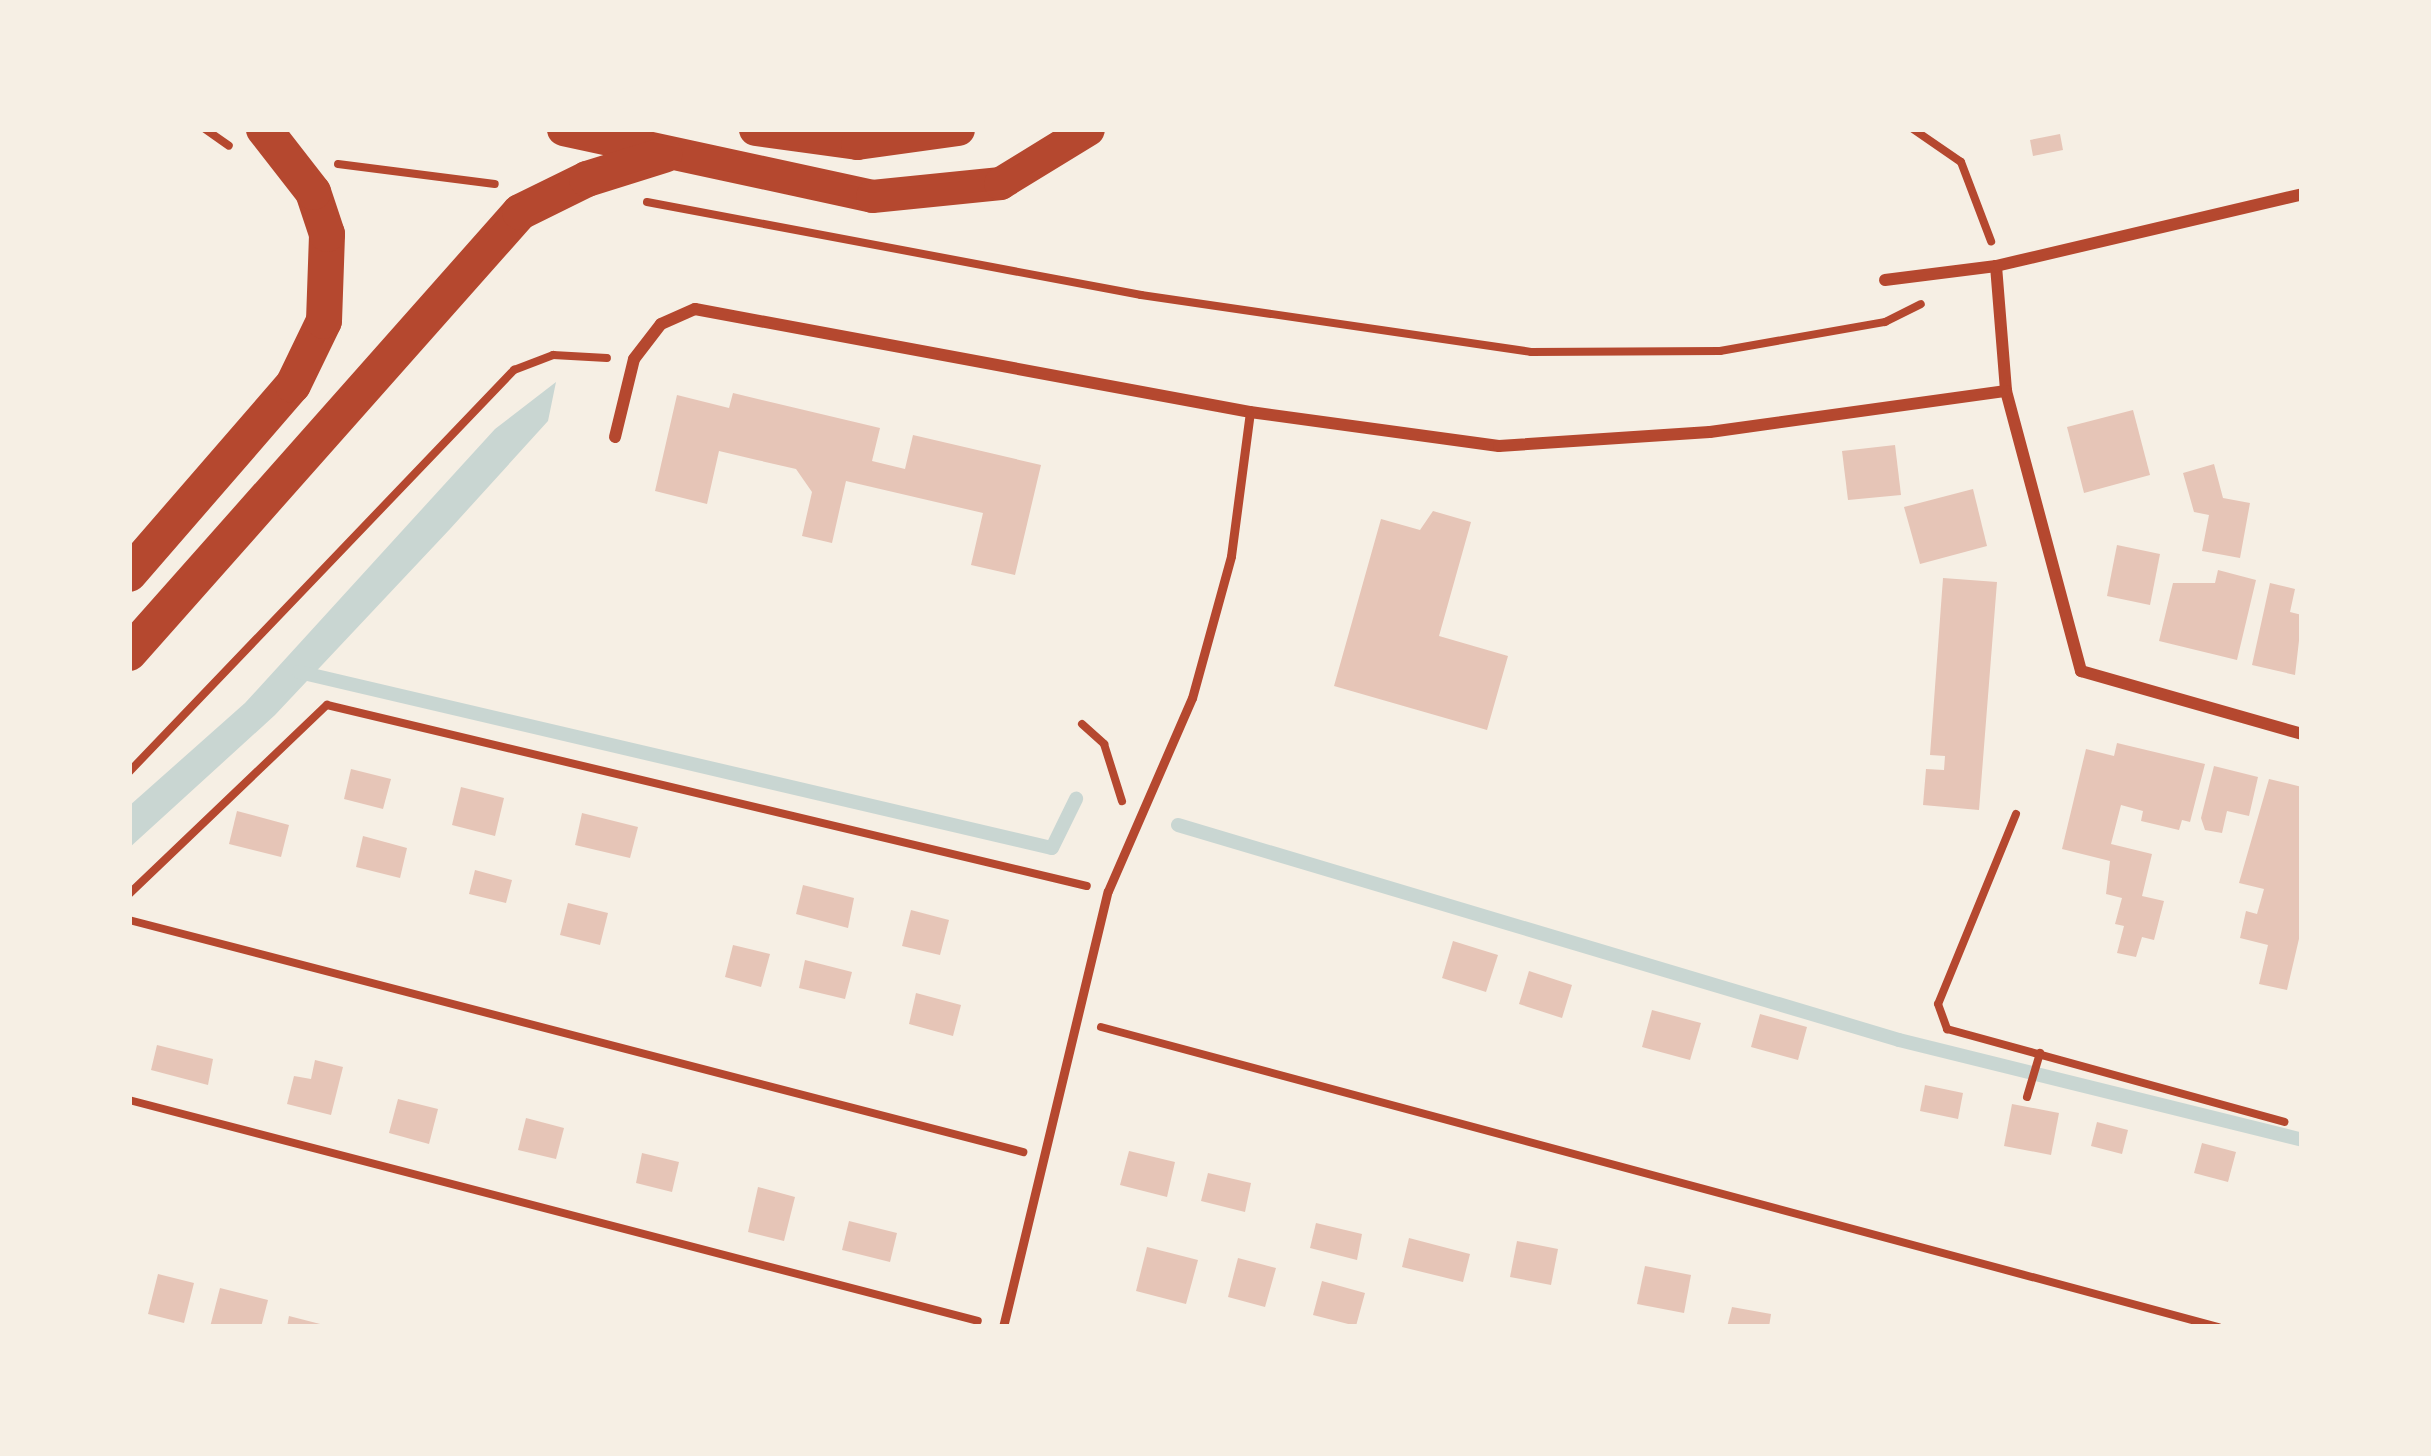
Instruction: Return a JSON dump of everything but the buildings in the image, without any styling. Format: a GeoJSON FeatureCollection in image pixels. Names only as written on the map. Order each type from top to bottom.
{"type":"FeatureCollection","features":[{"type":"Feature","properties":{"kind":"highway"},"geometry":{"type":"LineString","coordinates":[[129,574],[293,385],[324,321],[327,234],[313,193],[264,129]]}},
{"type":"Feature","properties":{"kind":"highway"},"geometry":{"type":"LineString","coordinates":[[563,129],[664,155],[872,196],[1000,183],[1088,129]]}},
{"type":"Feature","properties":{"kind":"highway"},"geometry":{"type":"LineString","coordinates":[[755,129],[857,143],[958,129]]}},
{"type":"Feature","properties":{"kind":"highway"},"geometry":{"type":"LineString","coordinates":[[129,653],[520,212],[587,179],[664,155]]}},
{"type":"Feature","properties":{"kind":"street"},"geometry":{"type":"LineString","coordinates":[[1886,280],[1996,266],[2302,194]]}},
{"type":"Feature","properties":{"kind":"street"},"geometry":{"type":"LineString","coordinates":[[1996,266],[2006,391],[2081,671],[2302,734]]}},
{"type":"Feature","properties":{"kind":"street"},"geometry":{"type":"LineString","coordinates":[[615,437],[634,359],[661,324],[695,309],[1250,412],[1499,446],[1710,432],[2006,391]]}},
{"type":"Feature","properties":{"kind":"lane"},"geometry":{"type":"LineString","coordinates":[[1003,1327],[1048,1159],[1108,891],[1192,698],[1231,556],[1250,412]]}},
{"type":"Feature","properties":{"kind":"path"},"geometry":{"type":"LineString","coordinates":[[938,254],[1141,295],[1531,352],[1720,351],[1886,322],[1996,266],[1986,218],[1961,162],[1913,129]]}},
{"type":"Feature","properties":{"kind":"path"},"geometry":{"type":"LineString","coordinates":[[129,772],[514,370],[553,355],[634,359]]}},
{"type":"Feature","properties":{"kind":"path"},"geometry":{"type":"LineString","coordinates":[[129,894],[327,705],[1108,891]]}},
{"type":"Feature","properties":{"kind":"path"},"geometry":{"type":"LineString","coordinates":[[1082,724],[1104,743],[1135,830]]}},
{"type":"Feature","properties":{"kind":"path"},"geometry":{"type":"LineString","coordinates":[[2016,814],[1938,1004],[1947,1029],[2284,1122]]}},
{"type":"Feature","properties":{"kind":"path"},"geometry":{"type":"LineString","coordinates":[[129,920],[1048,1159]]}},
{"type":"Feature","properties":{"kind":"path"},"geometry":{"type":"LineString","coordinates":[[1076,1020],[2218,1327]]}},
{"type":"Feature","properties":{"kind":"path"},"geometry":{"type":"LineString","coordinates":[[2027,1097],[2040,1053]]}},
{"type":"Feature","properties":{"kind":"path"},"geometry":{"type":"LineString","coordinates":[[129,1100],[1003,1327]]}},
{"type":"Feature","properties":{"kind":"shaded area"},"geometry":{"type":"Polygon","coordinates":[[[556,382],[548,421],[450,529],[275,715],[129,848],[129,806],[245,703],[495,429],[556,382]]]}},
{"type":"Feature","properties":{"kind":"waterway"},"geometry":{"type":"LineString","coordinates":[[299,672],[1052,848],[1076,799]]}},
{"type":"Feature","properties":{"kind":"waterway"},"geometry":{"type":"LineString","coordinates":[[1178,825],[1899,1040],[2302,1140]]}}]}
